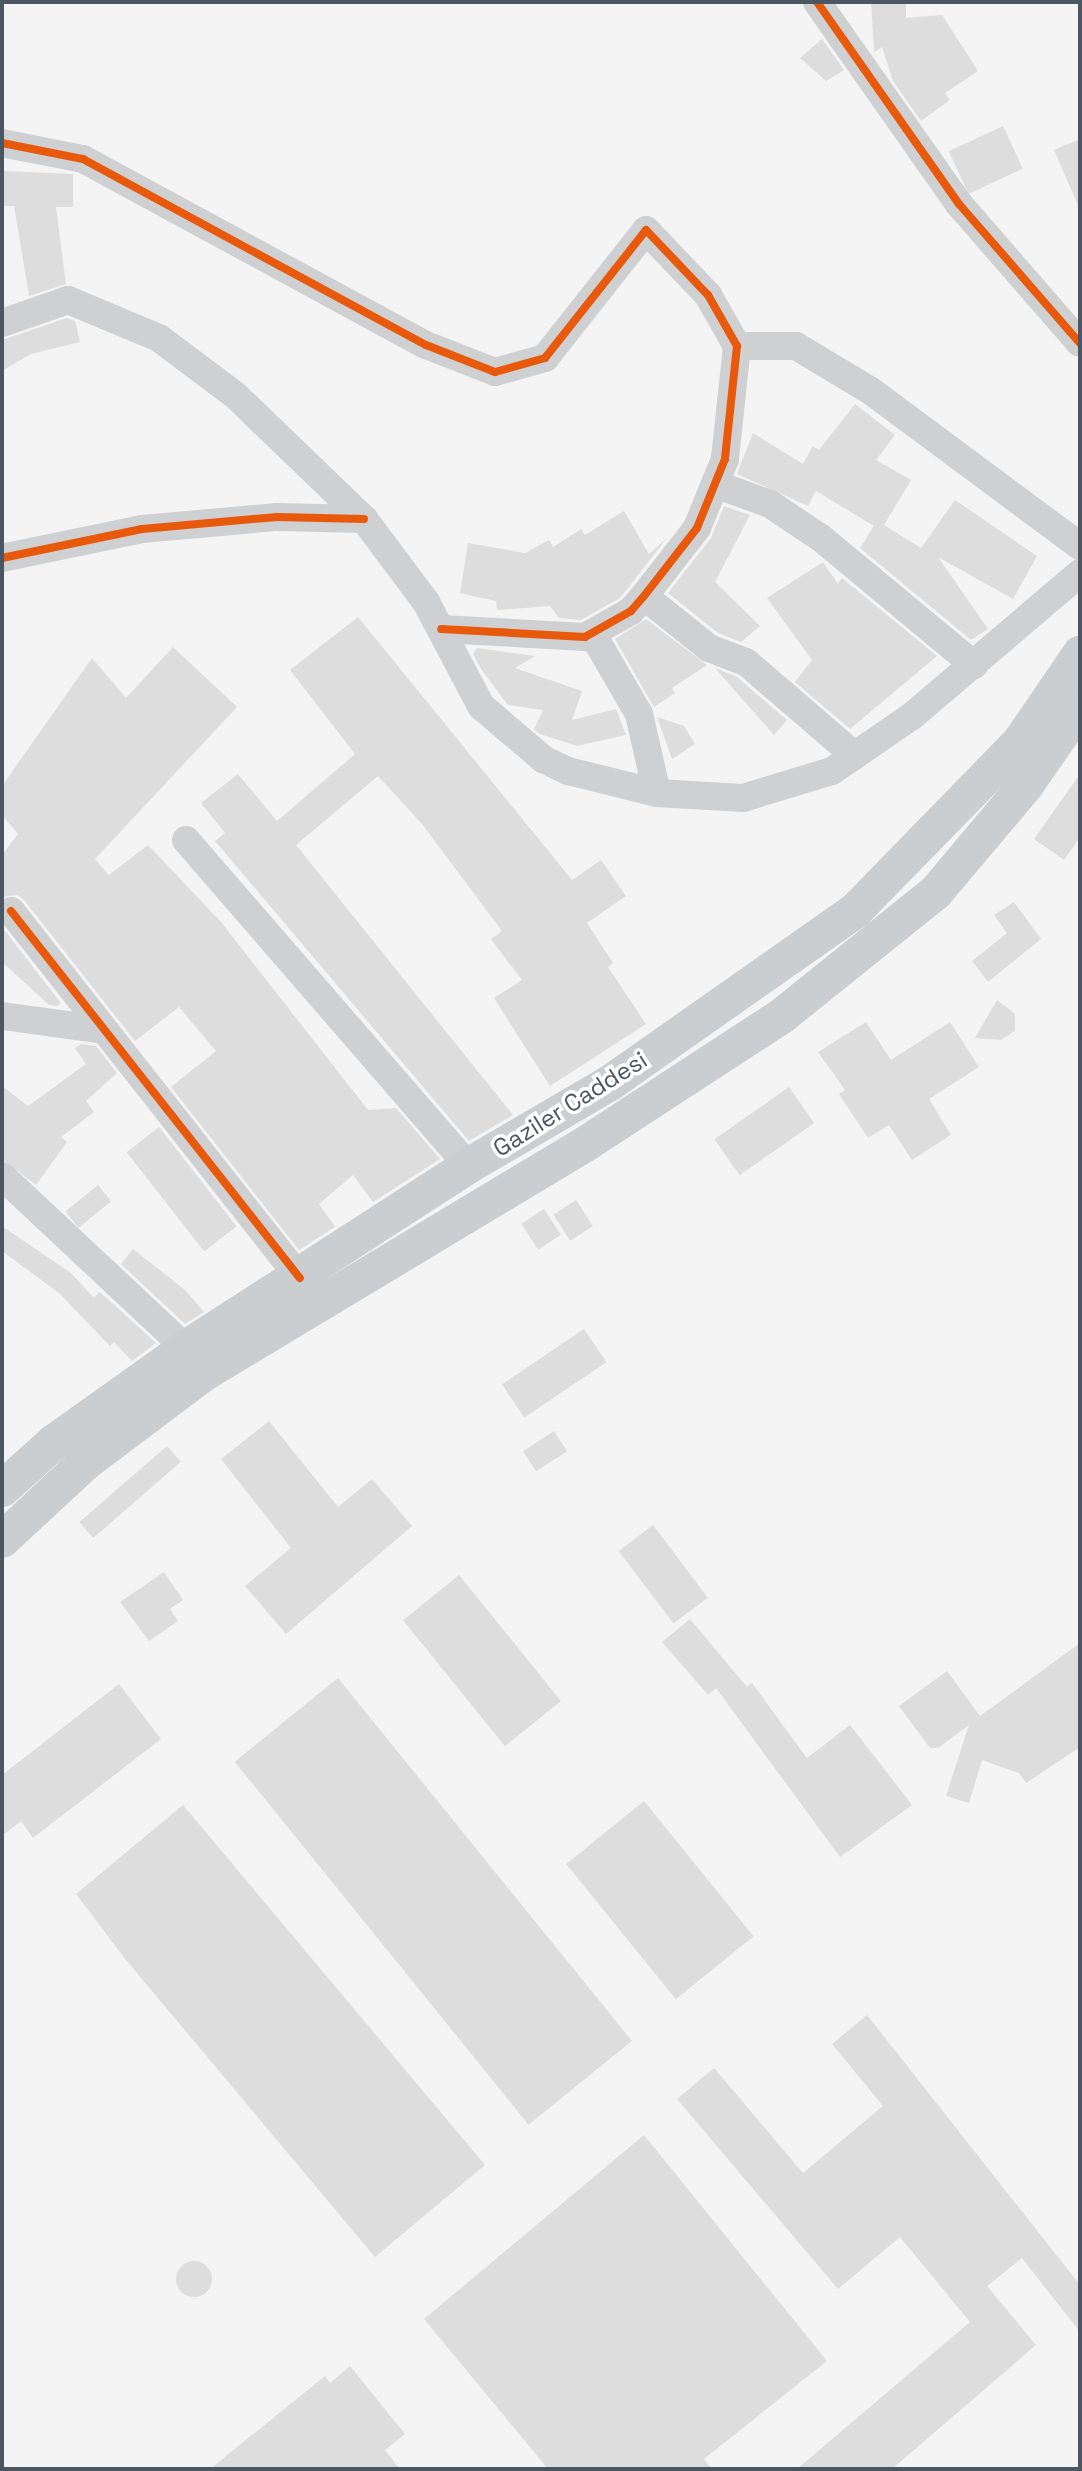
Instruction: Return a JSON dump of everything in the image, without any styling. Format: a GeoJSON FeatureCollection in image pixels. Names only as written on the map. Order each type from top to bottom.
{"type":"FeatureCollection","features":[{"type":"Feature","properties":{"kind":"main road","name":"Gaziler Caddesi"},"geometry":{"type":"LineString","coordinates":[[2,1489],[53,1443],[186,1348],[300,1278],[468,1166],[610,1083],[856,910],[1020,742],[1080,654]]}},
{"type":"Feature","properties":{"kind":"main road","name":"Gaziler Caddesi"},"geometry":{"type":"LineString","coordinates":[[2,1540],[86,1462],[206,1372],[587,1143],[783,1015],[936,892],[1026,785],[1080,707]]}},
{"type":"Feature","properties":{"kind":"street"},"geometry":{"type":"LineString","coordinates":[[817,2],[959,204],[1080,343]]}},
{"type":"Feature","properties":{"kind":"street"},"geometry":{"type":"LineString","coordinates":[[2,143],[83,159],[426,345],[495,372],[545,358],[646,230],[708,295],[737,346],[725,459],[697,528],[644,596],[631,611],[585,637],[441,629]]}},
{"type":"Feature","properties":{"kind":"street"},"geometry":{"type":"LineString","coordinates":[[2,323],[68,300],[159,338],[235,395],[364,519],[441,629],[481,706],[543,759],[568,771],[657,793],[743,798],[832,771],[974,665],[1080,573]]}},
{"type":"Feature","properties":{"kind":"street"},"geometry":{"type":"LineString","coordinates":[[737,346],[796,346],[871,391],[1080,546]]}},
{"type":"Feature","properties":{"kind":"street"},"geometry":{"type":"LineString","coordinates":[[715,484],[770,504],[821,538],[974,665]]}},
{"type":"Feature","properties":{"kind":"street"},"geometry":{"type":"LineString","coordinates":[[2,558],[142,529],[277,517],[364,519]]}},
{"type":"Feature","properties":{"kind":"street"},"geometry":{"type":"LineString","coordinates":[[644,596],[709,648],[746,662],[854,755]]}},
{"type":"Feature","properties":{"kind":"street"},"geometry":{"type":"LineString","coordinates":[[592,633],[639,714],[657,793]]}},
{"type":"Feature","properties":{"kind":"street"},"geometry":{"type":"LineString","coordinates":[[186,840],[468,1166]]}},
{"type":"Feature","properties":{"kind":"street"},"geometry":{"type":"LineString","coordinates":[[11,911],[300,1278]]}},
{"type":"Feature","properties":{"kind":"street"},"geometry":{"type":"LineString","coordinates":[[2,1016],[104,1030]]}},
{"type":"Feature","properties":{"kind":"street"},"geometry":{"type":"LineString","coordinates":[[2,1176],[186,1348]]}},
{"type":"Feature","properties":{"kind":"building"},"geometry":{"type":"Polygon","coordinates":[[[871,2],[906,2],[906,18],[942,15],[978,71],[945,93],[950,100],[921,121],[893,81],[882,47],[874,52],[871,2]]]}},
{"type":"Feature","properties":{"kind":"building"},"geometry":{"type":"Polygon","coordinates":[[[822,39],[844,70],[826,81],[800,58],[822,39]]]}},
{"type":"Feature","properties":{"kind":"building"},"geometry":{"type":"Polygon","coordinates":[[[1003,126],[1023,169],[968,194],[949,151],[1003,126]]]}},
{"type":"Feature","properties":{"kind":"building"},"geometry":{"type":"Polygon","coordinates":[[[1080,139],[1080,210],[1054,150],[1080,139]]]}},
{"type":"Feature","properties":{"kind":"building"},"geometry":{"type":"Polygon","coordinates":[[[3,171],[73,174],[73,207],[56,207],[66,284],[29,296],[14,206],[3,206],[3,171]]]}},
{"type":"Feature","properties":{"kind":"building"},"geometry":{"type":"Polygon","coordinates":[[[67,318],[75,321],[80,342],[31,354],[2,371],[2,340],[67,318]]]}},
{"type":"Feature","properties":{"kind":"building"},"geometry":{"type":"Polygon","coordinates":[[[855,404],[895,435],[876,460],[911,480],[884,525],[921,548],[955,500],[1037,556],[1013,599],[938,557],[988,629],[971,640],[860,548],[874,526],[816,491],[808,506],[737,474],[753,433],[803,464],[813,446],[819,450],[855,404]]]}},
{"type":"Feature","properties":{"kind":"building"},"geometry":{"type":"Polygon","coordinates":[[[724,506],[750,515],[715,582],[760,626],[741,642],[718,633],[668,593],[711,538],[724,506]]]}},
{"type":"Feature","properties":{"kind":"building"},"geometry":{"type":"Polygon","coordinates":[[[624,511],[649,554],[667,538],[620,598],[581,620],[559,618],[550,606],[497,610],[496,601],[460,593],[468,543],[525,553],[549,540],[553,547],[581,529],[585,535],[624,511]]]}},
{"type":"Feature","properties":{"kind":"building"},"geometry":{"type":"Polygon","coordinates":[[[823,562],[838,584],[842,578],[937,656],[850,729],[795,682],[812,660],[767,598],[823,562]]]}},
{"type":"Feature","properties":{"kind":"building"},"geometry":{"type":"Polygon","coordinates":[[[358,617],[572,880],[601,860],[626,896],[587,923],[613,963],[608,967],[646,1024],[550,1086],[494,998],[522,980],[491,939],[502,931],[422,824],[378,776],[296,845],[513,1115],[469,1141],[215,841],[225,833],[201,803],[238,774],[277,821],[355,754],[290,670],[358,617]]]}},
{"type":"Feature","properties":{"kind":"building"},"geometry":{"type":"Polygon","coordinates":[[[646,619],[707,665],[672,688],[675,693],[654,707],[615,639],[646,619]]]}},
{"type":"Feature","properties":{"kind":"building"},"geometry":{"type":"Polygon","coordinates":[[[173,647],[237,707],[95,859],[109,875],[148,845],[221,922],[368,1110],[396,1108],[440,1159],[373,1202],[353,1175],[319,1204],[335,1227],[299,1250],[171,1087],[216,1051],[179,1007],[135,1041],[24,900],[17,895],[2,897],[2,855],[18,834],[2,815],[2,786],[92,658],[126,698],[173,647]]]}},
{"type":"Feature","properties":{"kind":"building"},"geometry":{"type":"Polygon","coordinates":[[[477,648],[535,656],[515,668],[582,691],[572,720],[616,709],[626,735],[577,746],[540,734],[534,729],[543,710],[508,705],[481,669],[473,654],[477,648]]]}},
{"type":"Feature","properties":{"kind":"building"},"geometry":{"type":"Polygon","coordinates":[[[715,668],[737,677],[787,720],[774,735],[715,668]]]}},
{"type":"Feature","properties":{"kind":"building"},"geometry":{"type":"Polygon","coordinates":[[[657,717],[684,726],[695,744],[672,759],[657,717]]]}},
{"type":"Feature","properties":{"kind":"building"},"geometry":{"type":"Polygon","coordinates":[[[1080,774],[1080,837],[1064,860],[1034,839],[1080,774]]]}},
{"type":"Feature","properties":{"kind":"building"},"geometry":{"type":"Polygon","coordinates":[[[1014,902],[1041,939],[988,982],[972,961],[1007,933],[994,915],[1014,902]]]}},
{"type":"Feature","properties":{"kind":"building"},"geometry":{"type":"Polygon","coordinates":[[[2,927],[61,1003],[57,1006],[49,1005],[2,962],[2,927]]]}},
{"type":"Feature","properties":{"kind":"building"},"geometry":{"type":"Polygon","coordinates":[[[997,1000],[1015,1014],[1015,1031],[1001,1040],[975,1038],[997,1000]]]}},
{"type":"Feature","properties":{"kind":"building"},"geometry":{"type":"Polygon","coordinates":[[[866,1022],[891,1060],[950,1022],[979,1067],[929,1099],[951,1135],[912,1160],[889,1125],[868,1138],[839,1094],[845,1090],[818,1052],[866,1022]]]}},
{"type":"Feature","properties":{"kind":"building"},"geometry":{"type":"Polygon","coordinates":[[[81,1044],[96,1046],[117,1073],[86,1101],[94,1112],[61,1137],[67,1142],[36,1185],[2,1159],[2,1086],[28,1106],[86,1064],[75,1048],[81,1044]]]}},
{"type":"Feature","properties":{"kind":"building"},"geometry":{"type":"Polygon","coordinates":[[[789,1087],[814,1123],[740,1175],[714,1139],[789,1087]]]}},
{"type":"Feature","properties":{"kind":"building"},"geometry":{"type":"Polygon","coordinates":[[[159,1127],[237,1226],[204,1252],[127,1152],[159,1127]]]}},
{"type":"Feature","properties":{"kind":"building"},"geometry":{"type":"Polygon","coordinates":[[[98,1185],[111,1201],[79,1228],[65,1211],[98,1185]]]}},
{"type":"Feature","properties":{"kind":"building"},"geometry":{"type":"Polygon","coordinates":[[[576,1200],[593,1226],[570,1241],[553,1215],[576,1200]]]}},
{"type":"Feature","properties":{"kind":"building"},"geometry":{"type":"Polygon","coordinates":[[[544,1209],[561,1235],[538,1250],[521,1224],[544,1209]]]}},
{"type":"Feature","properties":{"kind":"building"},"geometry":{"type":"Polygon","coordinates":[[[2,1226],[71,1273],[94,1298],[99,1292],[156,1343],[132,1361],[114,1342],[110,1346],[59,1293],[2,1251],[2,1226]]]}},
{"type":"Feature","properties":{"kind":"building"},"geometry":{"type":"Polygon","coordinates":[[[133,1249],[185,1290],[204,1312],[185,1324],[121,1264],[133,1249]]]}},
{"type":"Feature","properties":{"kind":"building"},"geometry":{"type":"Polygon","coordinates":[[[584,1329],[606,1362],[524,1418],[502,1384],[584,1329]]]}},
{"type":"Feature","properties":{"kind":"building"},"geometry":{"type":"Polygon","coordinates":[[[269,1421],[338,1507],[372,1479],[412,1526],[286,1634],[245,1586],[291,1548],[221,1459],[269,1421]]]}},
{"type":"Feature","properties":{"kind":"building"},"geometry":{"type":"Polygon","coordinates":[[[554,1431],[567,1451],[536,1471],[523,1451],[554,1431]]]}},
{"type":"Feature","properties":{"kind":"building"},"geometry":{"type":"Polygon","coordinates":[[[167,1446],[181,1462],[93,1538],[79,1522],[167,1446]]]}},
{"type":"Feature","properties":{"kind":"building"},"geometry":{"type":"Polygon","coordinates":[[[653,1525],[708,1598],[673,1624],[619,1551],[653,1525]]]}},
{"type":"Feature","properties":{"kind":"building"},"geometry":{"type":"Polygon","coordinates":[[[164,1572],[183,1600],[170,1609],[178,1621],[149,1641],[120,1602],[164,1572]]]}},
{"type":"Feature","properties":{"kind":"building"},"geometry":{"type":"Polygon","coordinates":[[[459,1575],[561,1701],[505,1746],[403,1620],[459,1575]]]}},
{"type":"Feature","properties":{"kind":"building"},"geometry":{"type":"Polygon","coordinates":[[[690,1619],[747,1687],[752,1683],[807,1758],[850,1725],[912,1805],[840,1857],[716,1688],[708,1695],[662,1642],[690,1619]]]}},
{"type":"Feature","properties":{"kind":"building"},"geometry":{"type":"Polygon","coordinates":[[[1080,1643],[1080,1747],[1026,1783],[1019,1773],[982,1760],[969,1803],[946,1796],[969,1725],[938,1748],[930,1748],[899,1706],[947,1671],[980,1716],[1080,1643]]]}},
{"type":"Feature","properties":{"kind":"building"},"geometry":{"type":"Polygon","coordinates":[[[338,1678],[632,2041],[529,2125],[235,1762],[338,1678]]]}},
{"type":"Feature","properties":{"kind":"building"},"geometry":{"type":"Polygon","coordinates":[[[119,1684],[161,1739],[33,1838],[21,1821],[2,1836],[2,1775],[119,1684]]]}},
{"type":"Feature","properties":{"kind":"building"},"geometry":{"type":"Polygon","coordinates":[[[644,1801],[754,1936],[676,1999],[566,1864],[644,1801]]]}},
{"type":"Feature","properties":{"kind":"building"},"geometry":{"type":"Polygon","coordinates":[[[183,1805],[485,2165],[375,2257],[126,1960],[76,1894],[183,1805]]]}},
{"type":"Feature","properties":{"kind":"building"},"geometry":{"type":"Polygon","coordinates":[[[867,2015],[1080,2285],[1080,2332],[1022,2258],[987,2286],[1036,2345],[892,2469],[797,2469],[970,2322],[900,2237],[838,2289],[677,2099],[714,2068],[803,2173],[883,2106],[832,2044],[867,2015]]]}},
{"type":"Feature","properties":{"kind":"building"},"geometry":{"type":"Polygon","coordinates":[[[644,2135],[827,2361],[704,2459],[712,2469],[548,2469],[424,2319],[644,2135]]]}},
{"type":"Feature","properties":{"kind":"building"},"geometry":{"type":"Polygon","coordinates":[[[194,2261],[206,2267],[212,2279],[206,2291],[194,2297],[182,2291],[176,2279],[182,2267],[194,2261]]]}},
{"type":"Feature","properties":{"kind":"building"},"geometry":{"type":"Polygon","coordinates":[[[350,2366],[405,2434],[385,2450],[400,2469],[210,2469],[325,2376],[330,2383],[350,2366]]]}},
{"type":"Feature","properties":{"kind":"cycle path"},"geometry":{"type":"LineString","coordinates":[[817,2],[959,204],[1080,343]]}},
{"type":"Feature","properties":{"kind":"cycle path"},"geometry":{"type":"LineString","coordinates":[[2,143],[83,159],[426,345],[495,372],[545,358],[646,230],[708,295],[737,346],[725,459],[697,528],[644,596],[631,611],[585,637],[441,629]]}},
{"type":"Feature","properties":{"kind":"cycle path"},"geometry":{"type":"LineString","coordinates":[[2,558],[142,529],[277,517],[364,519]]}},
{"type":"Feature","properties":{"kind":"cycle path"},"geometry":{"type":"LineString","coordinates":[[11,911],[300,1278]]}}]}
